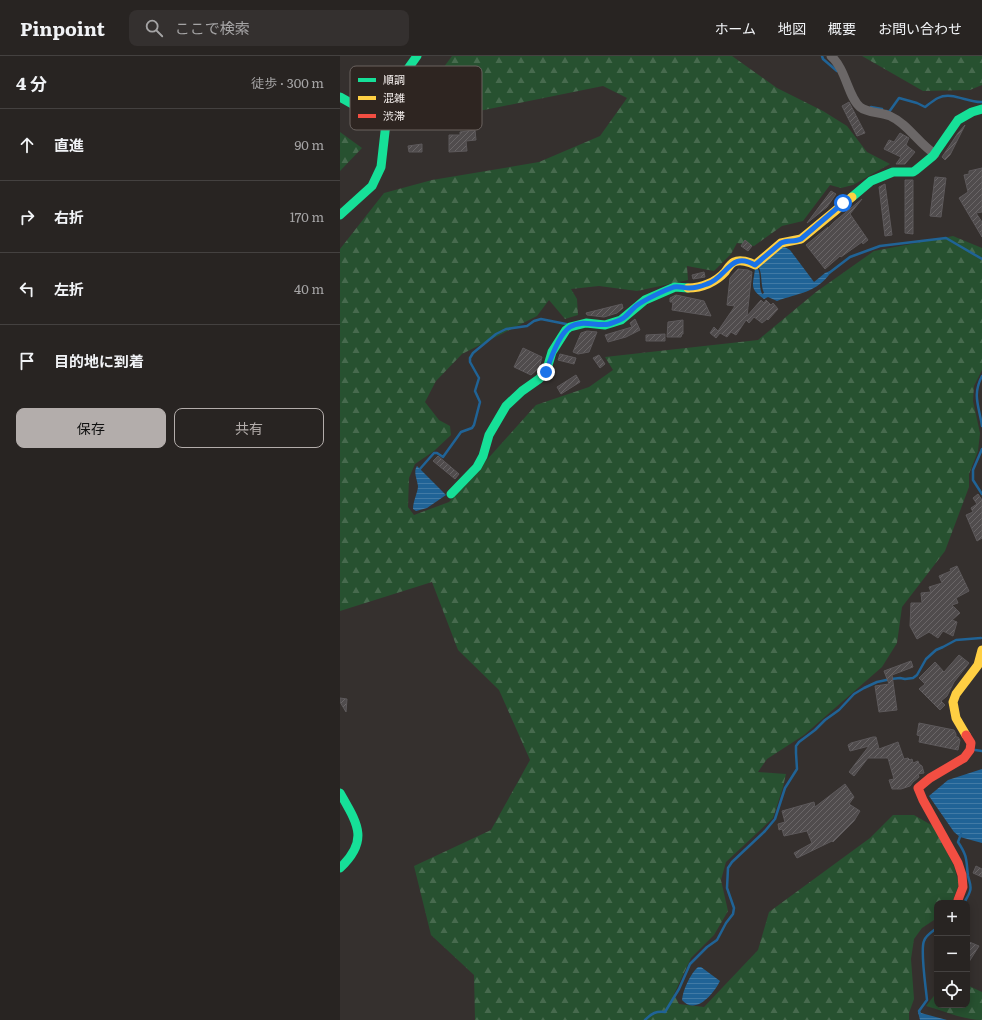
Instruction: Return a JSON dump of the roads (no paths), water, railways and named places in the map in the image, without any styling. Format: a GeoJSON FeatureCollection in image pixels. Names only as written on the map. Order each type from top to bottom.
{"type":"FeatureCollection","features":[{"type":"Feature","properties":{"kind":"street"},"geometry":{"type":"LineString","coordinates":[[410,66],[417,56]]}},
{"type":"Feature","properties":{"kind":"street"},"geometry":{"type":"LineString","coordinates":[[831,56],[843,73],[855,100],[861,108],[890,116],[912,132],[935,154]]}},
{"type":"Feature","properties":{"kind":"street"},"geometry":{"type":"LineString","coordinates":[[340,97],[350,103]]}},
{"type":"Feature","properties":{"kind":"street"},"geometry":{"type":"LineString","coordinates":[[451,494],[477,467],[483,456],[489,435],[506,406],[546,372],[552,352],[566,330],[570,327],[586,323],[605,325],[621,320],[645,300],[675,287],[691,288],[709,284],[724,273],[732,263],[736,261],[750,262],[755,265],[781,243],[801,239],[871,181],[893,172],[913,172],[935,154],[950,128],[958,119],[982,109]]}},
{"type":"Feature","properties":{"kind":"street"},"geometry":{"type":"LineString","coordinates":[[340,215],[372,186],[381,167],[385,130]]}},
{"type":"Feature","properties":{"kind":"street"},"geometry":{"type":"LineString","coordinates":[[958,900],[963,887],[962,875],[958,863],[923,800],[918,788],[930,778],[964,758],[971,748],[971,743],[956,718],[953,702],[956,694],[978,665],[982,650]]}},
{"type":"Feature","properties":{"kind":"street"},"geometry":{"type":"LineString","coordinates":[[340,793],[357,823],[358,844],[348,861],[340,868]]}},
{"type":"Feature","properties":{"kind":"water"},"geometry":{"type":"Polygon","coordinates":[[[781,245],[790,250],[814,282],[825,273],[831,272],[820,284],[807,291],[777,301],[768,297],[764,299],[756,292],[753,286],[755,269],[757,267],[762,294],[764,293],[758,266],[781,245]]]}},
{"type":"Feature","properties":{"kind":"water"},"geometry":{"type":"Polygon","coordinates":[[[417,466],[446,495],[427,508],[416,511],[413,509],[418,488],[415,473],[417,466]]]}},
{"type":"Feature","properties":{"kind":"water"},"geometry":{"type":"Polygon","coordinates":[[[982,769],[982,843],[960,837],[954,832],[929,796],[948,780],[982,769]]]}},
{"type":"Feature","properties":{"kind":"water"},"geometry":{"type":"Polygon","coordinates":[[[698,967],[701,967],[720,981],[714,991],[704,1001],[699,1004],[687,1004],[682,1000],[684,992],[687,982],[698,967]]]}},
{"type":"Feature","properties":{"kind":"water"},"geometry":{"type":"Polygon","coordinates":[[[918,1012],[921,1013],[947,1020],[920,1020],[918,1012]]]}},
{"type":"Feature","properties":{"kind":"waterway"},"geometry":{"type":"LineString","coordinates":[[822,56],[823,59],[837,71]]}},
{"type":"Feature","properties":{"kind":"waterway"},"geometry":{"type":"LineString","coordinates":[[886,111],[889,112],[899,98],[925,107],[943,96],[954,96],[971,101],[982,102]]}},
{"type":"Feature","properties":{"kind":"waterway"},"geometry":{"type":"LineString","coordinates":[[871,107],[882,109]]}},
{"type":"Feature","properties":{"kind":"waterway"},"geometry":{"type":"LineString","coordinates":[[829,273],[850,257],[880,246],[946,238],[982,259]]}},
{"type":"Feature","properties":{"kind":"waterway"},"geometry":{"type":"LineString","coordinates":[[419,470],[434,453],[437,453],[443,457],[461,432],[472,428],[474,425],[480,402],[475,391],[479,378],[470,362],[470,358],[473,353],[496,334],[506,329],[527,326],[534,321],[541,319],[566,324]]}},
{"type":"Feature","properties":{"kind":"waterway"},"geometry":{"type":"LineString","coordinates":[[982,376],[977,389],[977,401],[982,426]]}},
{"type":"Feature","properties":{"kind":"waterway"},"geometry":{"type":"LineString","coordinates":[[982,449],[973,470],[973,480],[982,494]]}},
{"type":"Feature","properties":{"kind":"waterway"},"geometry":{"type":"LineString","coordinates":[[645,1020],[654,1013],[665,1012],[679,989],[690,964],[707,947],[717,940],[726,923],[733,914],[734,908],[727,888],[728,868],[732,862],[765,831],[775,819],[785,788],[797,769],[796,746],[799,742],[839,710],[854,694],[864,688],[877,682],[891,679],[913,678],[917,675],[926,659],[936,650],[956,640],[981,638]]}},
{"type":"Feature","properties":{"kind":"waterway"},"geometry":{"type":"LineString","coordinates":[[975,750],[982,751]]}},
{"type":"Feature","properties":{"kind":"waterway"},"geometry":{"type":"LineString","coordinates":[[961,834],[958,842],[965,855],[971,887],[966,900]]}},
{"type":"Feature","properties":{"kind":"waterway"},"geometry":{"type":"LineString","coordinates":[[920,1014],[919,1011],[927,1000],[923,946],[926,937],[934,930]]}}]}
